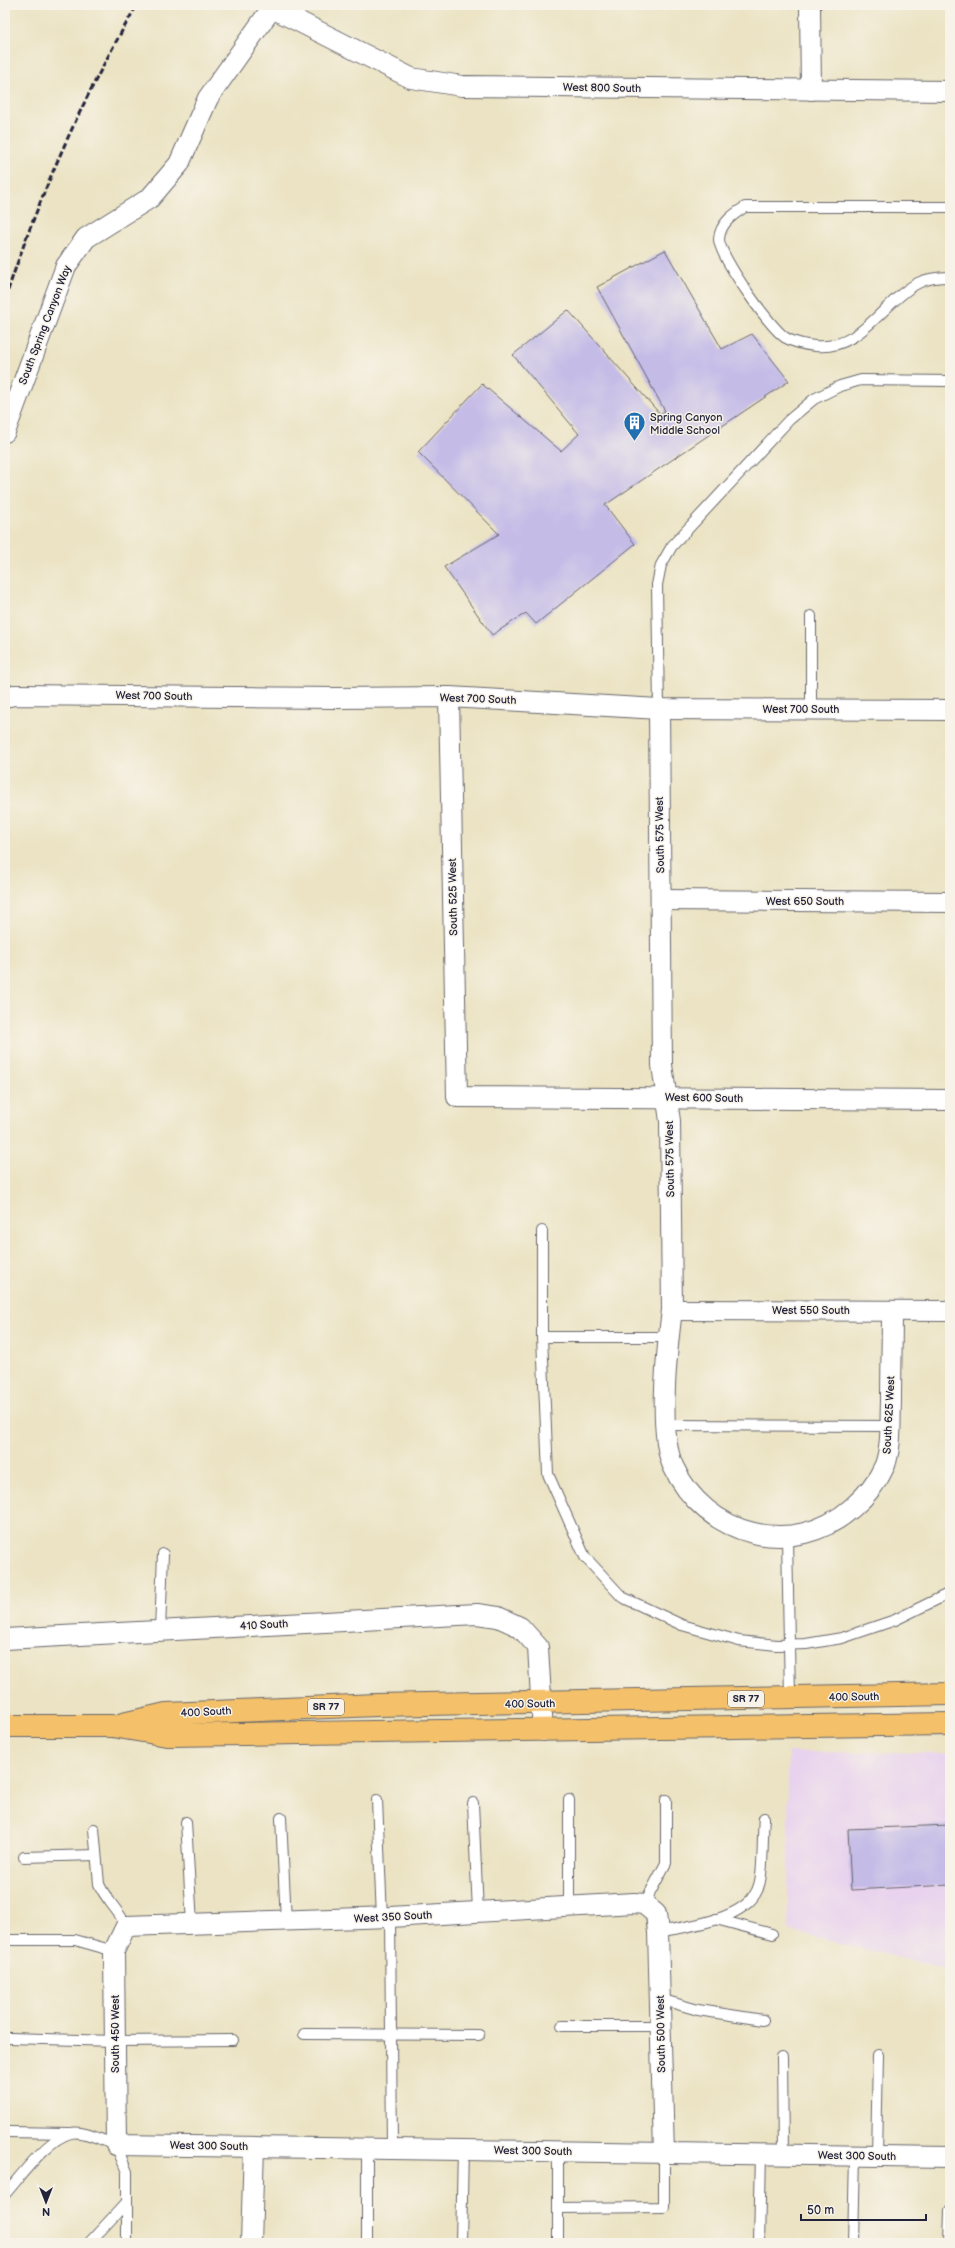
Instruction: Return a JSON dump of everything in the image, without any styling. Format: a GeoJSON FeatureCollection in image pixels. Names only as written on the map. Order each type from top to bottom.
{"type":"FeatureCollection","features":[{"type":"Feature","properties":{"kind":"main road","name":"400 South"},"geometry":{"type":"LineString","coordinates":[[112,1726],[166,1714],[376,1705],[542,1704],[950,1694]]}},
{"type":"Feature","properties":{"kind":"main road","name":"400 South"},"geometry":{"type":"LineString","coordinates":[[5,1726],[112,1726],[168,1735],[543,1731],[950,1724]]}},
{"type":"Feature","properties":{"kind":"street"},"geometry":{"type":"LineString","coordinates":[[810,5],[811,90]]}},
{"type":"Feature","properties":{"kind":"street","name":"West 800 South"},"geometry":{"type":"LineString","coordinates":[[273,6],[411,78],[462,86],[950,91]]}},
{"type":"Feature","properties":{"kind":"street","name":"South Spring Canyon Way"},"geometry":{"type":"LineString","coordinates":[[5,432],[66,266],[86,238],[150,198],[178,164],[208,98],[273,6]]}},
{"type":"Feature","properties":{"kind":"street","name":"West 700 South"},"geometry":{"type":"LineString","coordinates":[[5,697],[14,695],[336,698],[449,697],[659,709],[950,710]]}},
{"type":"Feature","properties":{"kind":"street","name":"South 525 West"},"geometry":{"type":"LineString","coordinates":[[449,697],[457,1097]]}},
{"type":"Feature","properties":{"kind":"street","name":"South 575 West"},"geometry":{"type":"LineString","coordinates":[[659,709],[662,1065],[670,1122],[672,1310],[669,1337],[665,1425],[668,1446],[674,1466],[690,1492],[707,1511],[726,1523],[746,1531],[763,1535],[787,1537]]}},
{"type":"Feature","properties":{"kind":"street","name":"West 650 South"},"geometry":{"type":"LineString","coordinates":[[661,900],[950,902]]}},
{"type":"Feature","properties":{"kind":"street","name":"West 600 South"},"geometry":{"type":"LineString","coordinates":[[457,1097],[666,1097],[950,1100]]}},
{"type":"Feature","properties":{"kind":"street","name":"West 550 South"},"geometry":{"type":"LineString","coordinates":[[672,1310],[950,1311]]}},
{"type":"Feature","properties":{"kind":"street","name":"South 625 West"},"geometry":{"type":"LineString","coordinates":[[787,1537],[807,1533],[827,1526],[847,1512],[861,1500],[876,1480],[884,1465],[889,1448],[892,1311]]}},
{"type":"Feature","properties":{"kind":"street","name":"410 South"},"geometry":{"type":"LineString","coordinates":[[5,1639],[478,1614],[498,1617],[520,1627],[538,1647],[542,1704]]}},
{"type":"Feature","properties":{"kind":"street"},"geometry":{"type":"LineString","coordinates":[[542,1704],[543,1731]]}},
{"type":"Feature","properties":{"kind":"street","name":"West 350 South"},"geometry":{"type":"LineString","coordinates":[[126,1926],[386,1918],[569,1907],[653,1917]]}},
{"type":"Feature","properties":{"kind":"street","name":"South 500 West"},"geometry":{"type":"LineString","coordinates":[[653,1917],[660,1999],[664,2153]]}},
{"type":"Feature","properties":{"kind":"street","name":"South 450 West"},"geometry":{"type":"LineString","coordinates":[[116,2145],[114,1951],[126,1926]]}},
{"type":"Feature","properties":{"kind":"street","name":"West 300 South"},"geometry":{"type":"LineString","coordinates":[[116,2145],[950,2157]]}},
{"type":"Feature","properties":{"kind":"street"},"geometry":{"type":"LineString","coordinates":[[251,2243],[254,2147]]}},
{"type":"Feature","properties":{"kind":"lane"},"geometry":{"type":"LineString","coordinates":[[950,207],[745,207],[729,217],[719,239],[723,252],[732,268],[774,328],[786,338],[799,344],[817,347],[848,341],[917,284],[933,277],[950,276]]}},
{"type":"Feature","properties":{"kind":"lane"},"geometry":{"type":"LineString","coordinates":[[659,709],[657,585],[660,565],[672,546],[789,420],[814,400],[840,386],[861,380],[950,381]]}},
{"type":"Feature","properties":{"kind":"lane"},"geometry":{"type":"LineString","coordinates":[[811,616],[811,709]]}},
{"type":"Feature","properties":{"kind":"lane"},"geometry":{"type":"LineString","coordinates":[[542,1231],[542,1337],[548,1474],[584,1556],[622,1597],[682,1625],[739,1641],[790,1644],[842,1638],[895,1620],[950,1593]]}},
{"type":"Feature","properties":{"kind":"lane"},"geometry":{"type":"LineString","coordinates":[[542,1337],[669,1337]]}},
{"type":"Feature","properties":{"kind":"lane"},"geometry":{"type":"LineString","coordinates":[[665,1425],[890,1426]]}},
{"type":"Feature","properties":{"kind":"lane"},"geometry":{"type":"LineString","coordinates":[[787,1537],[790,1698]]}},
{"type":"Feature","properties":{"kind":"lane"},"geometry":{"type":"LineString","coordinates":[[160,1630],[163,1554]]}},
{"type":"Feature","properties":{"kind":"lane"},"geometry":{"type":"LineString","coordinates":[[378,1800],[386,1918],[391,2035],[392,2149]]}},
{"type":"Feature","properties":{"kind":"lane"},"geometry":{"type":"LineString","coordinates":[[569,1800],[569,1907]]}},
{"type":"Feature","properties":{"kind":"lane"},"geometry":{"type":"LineString","coordinates":[[666,1800],[666,1863],[653,1917],[716,1919],[727,1917],[750,1900],[760,1886],[764,1818]]}},
{"type":"Feature","properties":{"kind":"lane"},"geometry":{"type":"LineString","coordinates":[[473,1802],[478,1912]]}},
{"type":"Feature","properties":{"kind":"lane"},"geometry":{"type":"LineString","coordinates":[[281,1818],[286,1921]]}},
{"type":"Feature","properties":{"kind":"lane"},"geometry":{"type":"LineString","coordinates":[[186,1822],[192,1924]]}},
{"type":"Feature","properties":{"kind":"lane"},"geometry":{"type":"LineString","coordinates":[[94,1829],[99,1884],[102,1891],[120,1914],[126,1926]]}},
{"type":"Feature","properties":{"kind":"lane"},"geometry":{"type":"LineString","coordinates":[[24,1856],[96,1855]]}},
{"type":"Feature","properties":{"kind":"lane"},"geometry":{"type":"LineString","coordinates":[[716,1919],[772,1934]]}},
{"type":"Feature","properties":{"kind":"lane"},"geometry":{"type":"LineString","coordinates":[[11,1940],[75,1940],[114,1951]]}},
{"type":"Feature","properties":{"kind":"lane"},"geometry":{"type":"LineString","coordinates":[[660,1999],[698,2010],[763,2020]]}},
{"type":"Feature","properties":{"kind":"lane"},"geometry":{"type":"LineString","coordinates":[[562,2026],[660,2026]]}},
{"type":"Feature","properties":{"kind":"lane"},"geometry":{"type":"LineString","coordinates":[[304,2034],[479,2035]]}},
{"type":"Feature","properties":{"kind":"lane"},"geometry":{"type":"LineString","coordinates":[[9,2038],[233,2040]]}},
{"type":"Feature","properties":{"kind":"lane"},"geometry":{"type":"LineString","coordinates":[[876,2156],[878,2055]]}},
{"type":"Feature","properties":{"kind":"lane"},"geometry":{"type":"LineString","coordinates":[[782,2057],[783,2155]]}},
{"type":"Feature","properties":{"kind":"lane"},"geometry":{"type":"LineString","coordinates":[[8,2132],[71,2133],[85,2135],[116,2145],[126,2172],[127,2243]]}},
{"type":"Feature","properties":{"kind":"lane"},"geometry":{"type":"LineString","coordinates":[[5,2194],[55,2140],[71,2133]]}},
{"type":"Feature","properties":{"kind":"lane"},"geometry":{"type":"LineString","coordinates":[[367,2148],[367,2243]]}},
{"type":"Feature","properties":{"kind":"lane"},"geometry":{"type":"LineString","coordinates":[[461,2243],[463,2150]]}},
{"type":"Feature","properties":{"kind":"lane"},"geometry":{"type":"LineString","coordinates":[[558,2152],[558,2243]]}},
{"type":"Feature","properties":{"kind":"lane"},"geometry":{"type":"LineString","coordinates":[[558,2208],[664,2207],[664,2153]]}},
{"type":"Feature","properties":{"kind":"lane"},"geometry":{"type":"LineString","coordinates":[[759,2243],[761,2155]]}},
{"type":"Feature","properties":{"kind":"lane"},"geometry":{"type":"LineString","coordinates":[[853,2243],[855,2156]]}},
{"type":"Feature","properties":{"kind":"lane"},"geometry":{"type":"LineString","coordinates":[[89,2243],[126,2202]]}},
{"type":"Feature","properties":{"kind":"lane"},"geometry":{"type":"LineString","coordinates":[[949,2243],[950,2210]]}},
{"type":"Feature","properties":{"kind":"shaded area"},"geometry":{"type":"Polygon","coordinates":[[[788,1752],[950,1753],[950,1970],[788,1931],[788,1752]]]}},
{"type":"Feature","properties":{"kind":"building","name":"Spring Canyon Middle School"},"geometry":{"type":"Polygon","coordinates":[[[665,250],[722,349],[752,334],[789,381],[605,505],[635,544],[536,624],[526,613],[492,635],[444,567],[499,534],[418,452],[482,384],[561,451],[579,434],[513,355],[568,310],[660,414],[665,411],[597,287],[665,250]]]}},
{"type":"Feature","properties":{"kind":"building"},"geometry":{"type":"Polygon","coordinates":[[[950,1825],[950,1885],[851,1890],[848,1829],[950,1825]]]}},
{"type":"Feature","properties":{"kind":"railway"},"geometry":{"type":"LineString","coordinates":[[5,299],[32,223],[63,148],[98,76],[137,5]]}},
{"type":"Feature","properties":{"kind":"place","name":"Spring Canyon Middle School"},"geometry":{"type":"Point","coordinates":[634,442]}}]}
